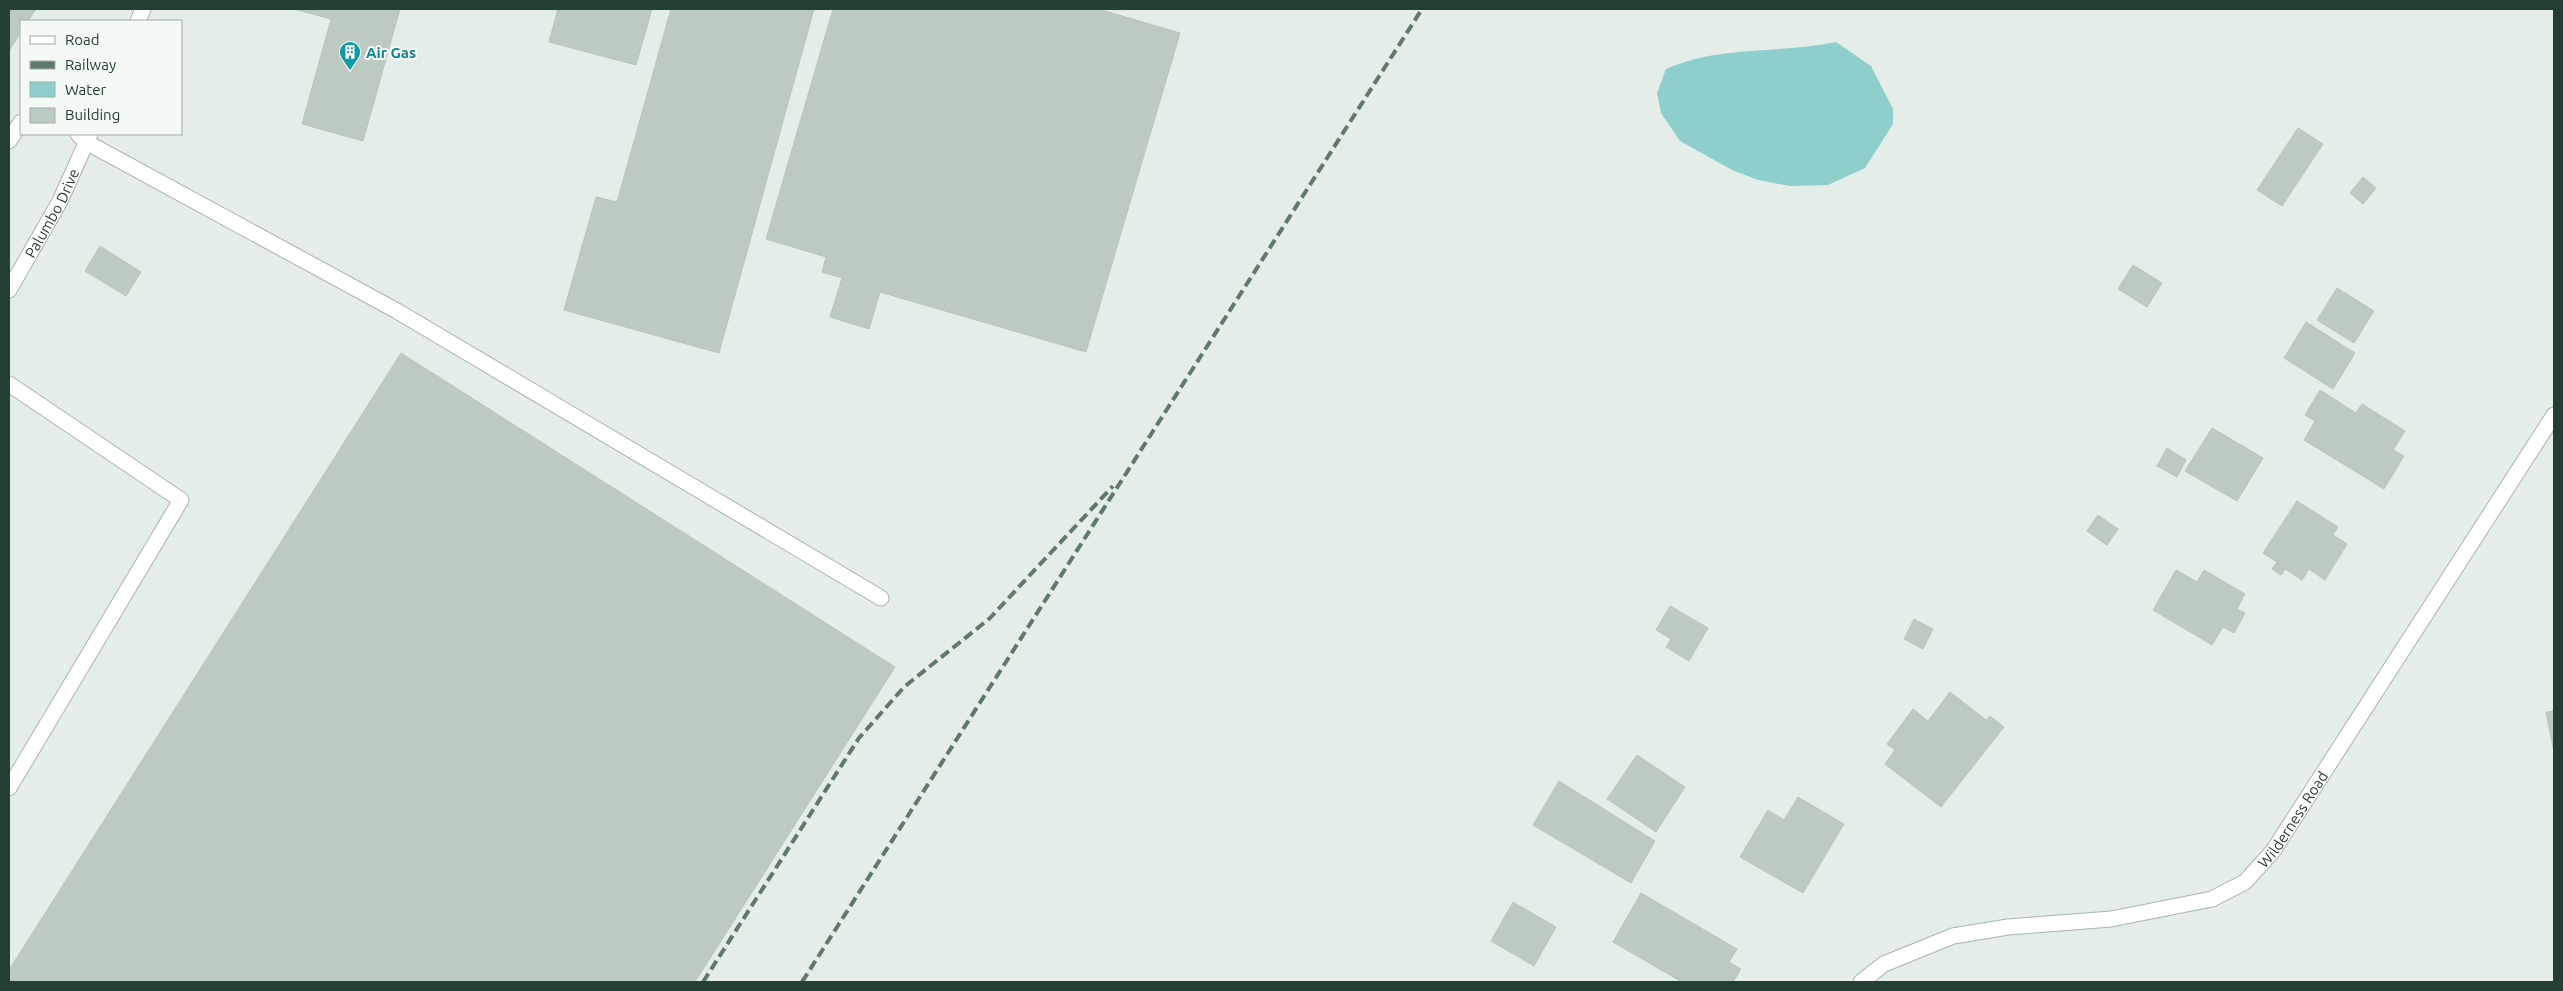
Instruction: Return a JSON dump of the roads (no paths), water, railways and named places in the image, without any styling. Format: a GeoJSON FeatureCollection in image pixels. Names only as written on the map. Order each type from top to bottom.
{"type":"FeatureCollection","features":[{"type":"Feature","properties":{"kind":"street"},"geometry":{"type":"LineString","coordinates":[[9,141],[20,124]]}},
{"type":"Feature","properties":{"kind":"street"},"geometry":{"type":"LineString","coordinates":[[85,136],[397,311],[881,598]]}},
{"type":"Feature","properties":{"kind":"street","name":"Palumbo Drive"},"geometry":{"type":"LineString","coordinates":[[9,290],[60,201],[85,136]]}},
{"type":"Feature","properties":{"kind":"street"},"geometry":{"type":"LineString","coordinates":[[9,384],[181,500],[9,787]]}},
{"type":"Feature","properties":{"kind":"street","name":"Wilderness Road"},"geometry":{"type":"LineString","coordinates":[[1861,982],[1884,964],[1953,936],[2008,927],[2111,918],[2212,899],[2245,882],[2273,851],[2554,415]]}},
{"type":"Feature","properties":{"kind":"water"},"geometry":{"type":"Polygon","coordinates":[[[1836,42],[1871,66],[1893,109],[1893,124],[1865,168],[1828,185],[1790,186],[1758,180],[1732,170],[1680,141],[1661,113],[1657,93],[1666,69],[1686,61],[1707,56],[1815,46],[1836,42]]]}},
{"type":"Feature","properties":{"kind":"railway"},"geometry":{"type":"LineString","coordinates":[[802,982],[1422,9]]}},
{"type":"Feature","properties":{"kind":"railway"},"geometry":{"type":"LineString","coordinates":[[703,982],[859,738],[904,687],[989,619],[1113,486]]}},
{"type":"Feature","properties":{"kind":"place","name":"Air Gas"},"geometry":{"type":"Point","coordinates":[350,71]}}]}
